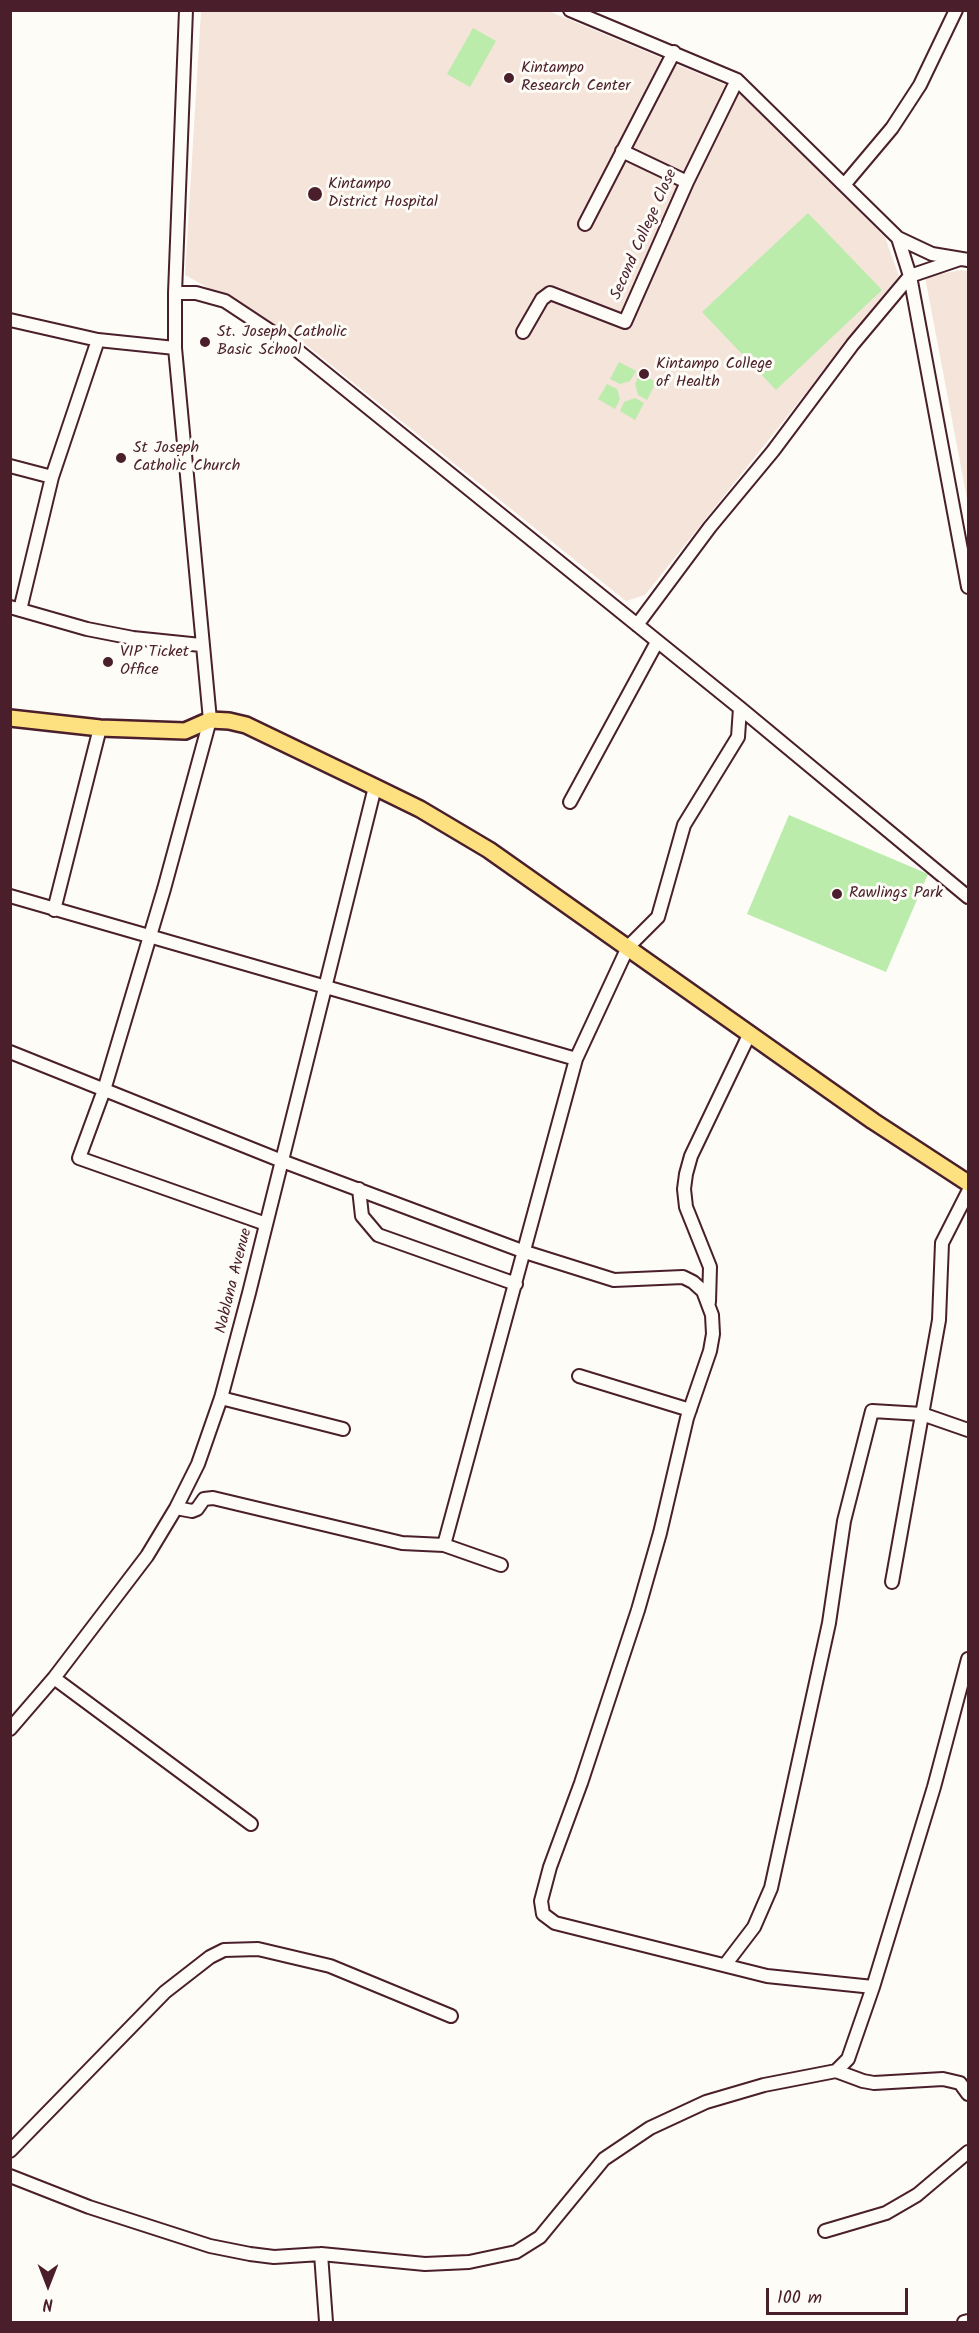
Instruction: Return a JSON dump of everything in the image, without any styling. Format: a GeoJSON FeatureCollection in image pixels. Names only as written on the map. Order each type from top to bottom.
{"type":"FeatureCollection","features":[{"type":"Feature","properties":{"kind":"main road"},"geometry":{"type":"LineString","coordinates":[[10,718],[100,729],[185,731],[210,720],[246,725],[375,787],[469,837],[873,1120],[969,1183]]}},
{"type":"Feature","properties":{"kind":"street"},"geometry":{"type":"LineString","coordinates":[[186,10],[175,293],[176,348],[201,645],[210,720],[104,1090],[79,1158],[266,1224]]}},
{"type":"Feature","properties":{"kind":"street"},"geometry":{"type":"LineString","coordinates":[[570,10],[738,80],[898,238],[932,254],[964,259]]}},
{"type":"Feature","properties":{"kind":"street"},"geometry":{"type":"LineString","coordinates":[[844,185],[891,128],[921,85],[956,10]]}},
{"type":"Feature","properties":{"kind":"street"},"geometry":{"type":"LineString","coordinates":[[585,224],[674,52]]}},
{"type":"Feature","properties":{"kind":"street","name":"Second College Close"},"geometry":{"type":"LineString","coordinates":[[523,332],[542,299],[550,293],[625,322],[687,182],[738,80]]}},
{"type":"Feature","properties":{"kind":"street"},"geometry":{"type":"LineString","coordinates":[[622,151],[687,182]]}},
{"type":"Feature","properties":{"kind":"street"},"geometry":{"type":"LineString","coordinates":[[898,238],[910,276],[969,587]]}},
{"type":"Feature","properties":{"kind":"street"},"geometry":{"type":"LineString","coordinates":[[637,625],[853,344],[910,276],[964,259]]}},
{"type":"Feature","properties":{"kind":"street"},"geometry":{"type":"LineString","coordinates":[[175,293],[196,293],[225,301],[287,342],[740,708],[969,897]]}},
{"type":"Feature","properties":{"kind":"street"},"geometry":{"type":"LineString","coordinates":[[10,320],[98,340],[176,348]]}},
{"type":"Feature","properties":{"kind":"street"},"geometry":{"type":"LineString","coordinates":[[98,340],[52,477],[15,608],[87,629],[133,638],[201,645]]}},
{"type":"Feature","properties":{"kind":"street"},"geometry":{"type":"LineString","coordinates":[[10,466],[52,477]]}},
{"type":"Feature","properties":{"kind":"street"},"geometry":{"type":"LineString","coordinates":[[570,802],[657,642]]}},
{"type":"Feature","properties":{"kind":"street"},"geometry":{"type":"LineString","coordinates":[[444,1545],[576,1059],[628,947],[658,917],[684,825],[738,737],[740,708]]}},
{"type":"Feature","properties":{"kind":"street"},"geometry":{"type":"LineString","coordinates":[[54,910],[100,729]]}},
{"type":"Feature","properties":{"kind":"street","name":"Nablana Avenue"},"geometry":{"type":"LineString","coordinates":[[10,1730],[54,1678],[147,1556],[176,1508],[198,1464],[221,1398],[327,985],[375,787]]}},
{"type":"Feature","properties":{"kind":"street"},"geometry":{"type":"LineString","coordinates":[[10,896],[327,985],[576,1059]]}},
{"type":"Feature","properties":{"kind":"street"},"geometry":{"type":"LineString","coordinates":[[750,1033],[691,1156],[684,1189],[686,1207],[710,1267],[709,1302],[713,1334],[690,1410],[638,1610],[581,1783],[559,1840],[541,1901],[543,1914],[555,1923],[725,1965],[805,1981],[873,1987]]}},
{"type":"Feature","properties":{"kind":"street"},"geometry":{"type":"LineString","coordinates":[[10,1052],[282,1161],[525,1251],[614,1280],[683,1277],[693,1282],[709,1302]]}},
{"type":"Feature","properties":{"kind":"street"},"geometry":{"type":"LineString","coordinates":[[359,1189],[362,1216],[378,1235],[516,1284]]}},
{"type":"Feature","properties":{"kind":"street"},"geometry":{"type":"LineString","coordinates":[[891,1581],[939,1320],[942,1243],[969,1192]]}},
{"type":"Feature","properties":{"kind":"street"},"geometry":{"type":"LineString","coordinates":[[579,1376],[690,1410]]}},
{"type":"Feature","properties":{"kind":"street"},"geometry":{"type":"LineString","coordinates":[[221,1398],[343,1429]]}},
{"type":"Feature","properties":{"kind":"street"},"geometry":{"type":"LineString","coordinates":[[725,1965],[754,1927],[771,1888],[829,1623],[844,1521],[872,1411],[922,1414],[969,1430]]}},
{"type":"Feature","properties":{"kind":"street"},"geometry":{"type":"LineString","coordinates":[[176,1508],[192,1511],[197,1509],[204,1499],[213,1498],[402,1543],[444,1545],[501,1565]]}},
{"type":"Feature","properties":{"kind":"street"},"geometry":{"type":"LineString","coordinates":[[836,2071],[848,2059],[873,1987],[934,1787],[969,1659]]}},
{"type":"Feature","properties":{"kind":"street"},"geometry":{"type":"LineString","coordinates":[[54,1678],[251,1824]]}},
{"type":"Feature","properties":{"kind":"street"},"geometry":{"type":"LineString","coordinates":[[10,2151],[165,1992],[210,1957],[224,1950],[258,1949],[330,1966],[451,2016]]}},
{"type":"Feature","properties":{"kind":"street"},"geometry":{"type":"LineString","coordinates":[[10,2176],[89,2207],[210,2246],[274,2257],[321,2254],[425,2264],[469,2262],[516,2252],[540,2237],[604,2159],[650,2128],[706,2102],[764,2085],[836,2071],[874,2083],[943,2079],[960,2083],[969,2094]]}},
{"type":"Feature","properties":{"kind":"street"},"geometry":{"type":"LineString","coordinates":[[825,2231],[886,2214],[917,2195],[969,2152]]}},
{"type":"Feature","properties":{"kind":"street"},"geometry":{"type":"LineString","coordinates":[[321,2254],[326,2322]]}},
{"type":"Feature","properties":{"kind":"street"},"geometry":{"type":"LineString","coordinates":[[964,2322],[969,2321]]}},
{"type":"Feature","properties":{"kind":"shaded area","name":"Kintampo College of Health"},"geometry":{"type":"Polygon","coordinates":[[[546,10],[738,90],[885,237],[899,276],[645,595],[626,601],[295,336],[185,275],[201,11],[546,10]]]}},
{"type":"Feature","properties":{"kind":"shaded area"},"geometry":{"type":"Polygon","coordinates":[[[961,270],[968,271],[968,504],[925,277],[961,270]]]}},
{"type":"Feature","properties":{"kind":"green space"},"geometry":{"type":"Polygon","coordinates":[[[473,28],[496,41],[470,87],[447,74],[473,28]]]}},
{"type":"Feature","properties":{"kind":"green space"},"geometry":{"type":"Polygon","coordinates":[[[808,213],[882,290],[776,390],[702,312],[808,213]]]}},
{"type":"Feature","properties":{"kind":"green space"},"geometry":{"type":"Polygon","coordinates":[[[619,362],[636,371],[630,381],[620,384],[610,379],[619,362]]]}},
{"type":"Feature","properties":{"kind":"green space"},"geometry":{"type":"Polygon","coordinates":[[[640,373],[656,382],[647,400],[638,395],[635,384],[640,373]]]}},
{"type":"Feature","properties":{"kind":"green space"},"geometry":{"type":"Polygon","coordinates":[[[607,384],[617,389],[620,399],[615,409],[598,399],[607,384]]]}},
{"type":"Feature","properties":{"kind":"green space"},"geometry":{"type":"Polygon","coordinates":[[[635,398],[644,403],[635,420],[620,411],[624,402],[635,398]]]}},
{"type":"Feature","properties":{"kind":"green space","name":"Rawlings Park"},"geometry":{"type":"Polygon","coordinates":[[[789,815],[928,874],[886,972],[747,914],[789,815]]]}},
{"type":"Feature","properties":{"kind":"place","name":"Kintampo Research Center"},"geometry":{"type":"Point","coordinates":[509,78]}},
{"type":"Feature","properties":{"kind":"place","name":"Kintampo District Hospital"},"geometry":{"type":"Point","coordinates":[315,194]}},
{"type":"Feature","properties":{"kind":"place","name":"St. Joseph Catholic Basic School"},"geometry":{"type":"Point","coordinates":[205,342]}},
{"type":"Feature","properties":{"kind":"place","name":"Kintampo College of Health"},"geometry":{"type":"Point","coordinates":[644,374]}},
{"type":"Feature","properties":{"kind":"place","name":"St Joseph Catholic Church"},"geometry":{"type":"Point","coordinates":[121,458]}},
{"type":"Feature","properties":{"kind":"place","name":"VIP Ticket Office"},"geometry":{"type":"Point","coordinates":[108,662]}},
{"type":"Feature","properties":{"kind":"place","name":"Rawlings Park"},"geometry":{"type":"Point","coordinates":[837,894]}}]}
